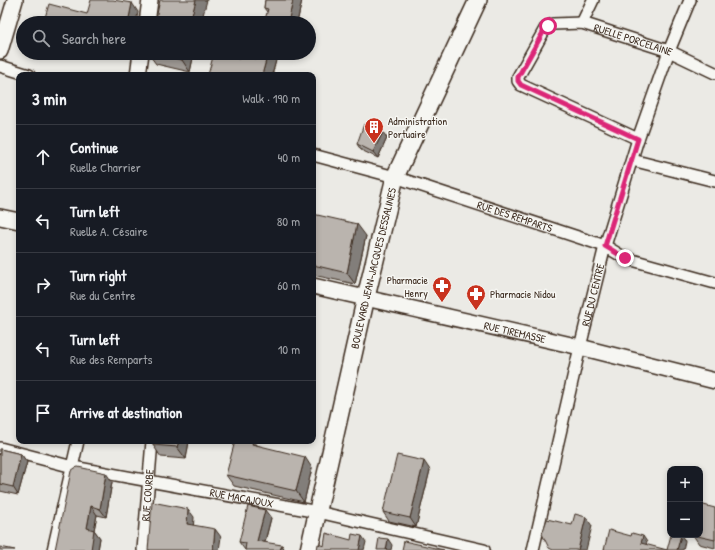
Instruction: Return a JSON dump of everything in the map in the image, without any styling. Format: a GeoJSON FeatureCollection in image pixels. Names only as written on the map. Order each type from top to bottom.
{"type":"FeatureCollection","features":[{"type":"Feature","properties":{"kind":"main road","name":"BOULEVARD JEAN-JACQUES DESSALINES"},"geometry":{"type":"LineString","coordinates":[[309,550],[366,297],[395,177],[478,0]]}},
{"type":"Feature","properties":{"kind":"street"},"geometry":{"type":"LineString","coordinates":[[0,51],[14,0]]}},
{"type":"Feature","properties":{"kind":"street"},"geometry":{"type":"LineString","coordinates":[[147,16],[150,0]]}},
{"type":"Feature","properties":{"kind":"street"},"geometry":{"type":"LineString","coordinates":[[582,23],[593,0]]}},
{"type":"Feature","properties":{"kind":"street","name":"RUE DU CENTRE"},"geometry":{"type":"LineString","coordinates":[[534,550],[580,346],[605,246],[638,139],[669,51],[690,0]]}},
{"type":"Feature","properties":{"kind":"street","name":"RUELLE PORCELAINE"},"geometry":{"type":"LineString","coordinates":[[638,139],[521,85],[518,81],[518,77],[548,26],[553,24],[582,23],[669,51],[715,73]]}},
{"type":"Feature","properties":{"kind":"street"},"geometry":{"type":"LineString","coordinates":[[139,72],[141,60]]}},
{"type":"Feature","properties":{"kind":"street"},"geometry":{"type":"LineString","coordinates":[[0,66],[19,72]]}},
{"type":"Feature","properties":{"kind":"street","name":"RUE DES REMPARTS"},"geometry":{"type":"LineString","coordinates":[[316,156],[395,177],[605,246],[625,258],[715,283]]}},
{"type":"Feature","properties":{"kind":"street"},"geometry":{"type":"LineString","coordinates":[[632,160],[715,181]]}},
{"type":"Feature","properties":{"kind":"street"},"geometry":{"type":"LineString","coordinates":[[0,217],[16,220]]}},
{"type":"Feature","properties":{"kind":"street","name":"RUE TIREMASSE"},"geometry":{"type":"LineString","coordinates":[[316,287],[580,346],[715,381]]}},
{"type":"Feature","properties":{"kind":"street"},"geometry":{"type":"LineString","coordinates":[[53,550],[77,444]]}},
{"type":"Feature","properties":{"kind":"street","name":"RUE COURBE"},"geometry":{"type":"LineString","coordinates":[[143,550],[152,444]]}},
{"type":"Feature","properties":{"kind":"street","name":"RUE MACAJOUX"},"geometry":{"type":"LineString","coordinates":[[0,448],[73,467],[318,512],[484,550]]}},
{"type":"Feature","properties":{"kind":"building"},"geometry":{"type":"Polygon","coordinates":[[[91,0],[113,0],[132,3],[129,16],[45,16],[49,4],[87,14],[91,0]]]}},
{"type":"Feature","properties":{"kind":"building"},"geometry":{"type":"Polygon","coordinates":[[[160,0],[196,0],[192,16],[157,16],[160,0]]]}},
{"type":"Feature","properties":{"kind":"building"},"geometry":{"type":"Polygon","coordinates":[[[265,0],[293,0],[290,16],[266,16],[268,9],[264,8],[265,0]]]}},
{"type":"Feature","properties":{"kind":"building"},"geometry":{"type":"Polygon","coordinates":[[[212,60],[266,60],[263,72],[209,72],[212,60]]]}},
{"type":"Feature","properties":{"kind":"building"},"geometry":{"type":"Polygon","coordinates":[[[364,124],[383,132],[373,152],[357,144],[364,124]]]}},
{"type":"Feature","properties":{"kind":"building"},"geometry":{"type":"Polygon","coordinates":[[[316,215],[357,224],[347,273],[316,266],[316,215]]]}},
{"type":"Feature","properties":{"kind":"building"},"geometry":{"type":"Polygon","coordinates":[[[153,444],[178,444],[177,447],[153,444]]]}},
{"type":"Feature","properties":{"kind":"building"},"geometry":{"type":"Polygon","coordinates":[[[234,444],[252,444],[305,457],[296,491],[226,475],[234,444]]]}},
{"type":"Feature","properties":{"kind":"building"},"geometry":{"type":"Polygon","coordinates":[[[0,449],[21,454],[13,487],[0,484],[0,449]]]}},
{"type":"Feature","properties":{"kind":"building"},"geometry":{"type":"Polygon","coordinates":[[[397,455],[424,461],[410,518],[383,512],[397,455]]]}},
{"type":"Feature","properties":{"kind":"building"},"geometry":{"type":"Polygon","coordinates":[[[78,467],[106,473],[100,509],[91,506],[87,528],[94,530],[91,550],[55,550],[71,471],[78,467]]]}},
{"type":"Feature","properties":{"kind":"building"},"geometry":{"type":"Polygon","coordinates":[[[152,502],[188,509],[187,524],[215,529],[213,550],[148,550],[152,502]]]}},
{"type":"Feature","properties":{"kind":"building"},"geometry":{"type":"Polygon","coordinates":[[[703,505],[715,508],[715,540],[703,537],[703,505]]]}},
{"type":"Feature","properties":{"kind":"building"},"geometry":{"type":"Polygon","coordinates":[[[248,506],[265,510],[257,541],[282,545],[280,550],[245,550],[246,543],[239,542],[248,506]]]}},
{"type":"Feature","properties":{"kind":"building"},"geometry":{"type":"Polygon","coordinates":[[[575,514],[586,517],[578,550],[553,550],[549,548],[542,534],[547,519],[572,525],[575,514]]]}},
{"type":"Feature","properties":{"kind":"building"},"geometry":{"type":"Polygon","coordinates":[[[609,530],[631,536],[632,533],[643,536],[641,543],[667,550],[604,550],[609,530]]]}},
{"type":"Feature","properties":{"kind":"building"},"geometry":{"type":"Polygon","coordinates":[[[326,533],[351,540],[352,534],[362,536],[359,550],[317,550],[318,544],[324,546],[326,533]]]}},
{"type":"Feature","properties":{"kind":"building"},"geometry":{"type":"Polygon","coordinates":[[[379,538],[388,539],[386,550],[377,550],[379,538]]]}},
{"type":"Feature","properties":{"kind":"building"},"geometry":{"type":"Polygon","coordinates":[[[670,538],[680,538],[677,550],[667,550],[670,538]]]}},
{"type":"Feature","properties":{"kind":"building"},"geometry":{"type":"Polygon","coordinates":[[[404,541],[444,550],[402,550],[404,541]]]}},
{"type":"Feature","properties":{"kind":"building"},"geometry":{"type":"Polygon","coordinates":[[[0,547],[15,550],[0,550],[0,547]]]}},
{"type":"Feature","properties":{"kind":"place","name":"Administration Portuaire"},"geometry":{"type":"Point","coordinates":[374,144]}},
{"type":"Feature","properties":{"kind":"place","name":"Pharmacie Henry"},"geometry":{"type":"Point","coordinates":[442,303]}},
{"type":"Feature","properties":{"kind":"place","name":"Pharmacie Nidou"},"geometry":{"type":"Point","coordinates":[476,311]}},
{"type":"Feature","properties":{"kind":"route"},"geometry":{"type":"LineString","coordinates":[[548,26],[518,77],[518,81],[521,85],[638,139],[605,246],[625,258]]}}]}
